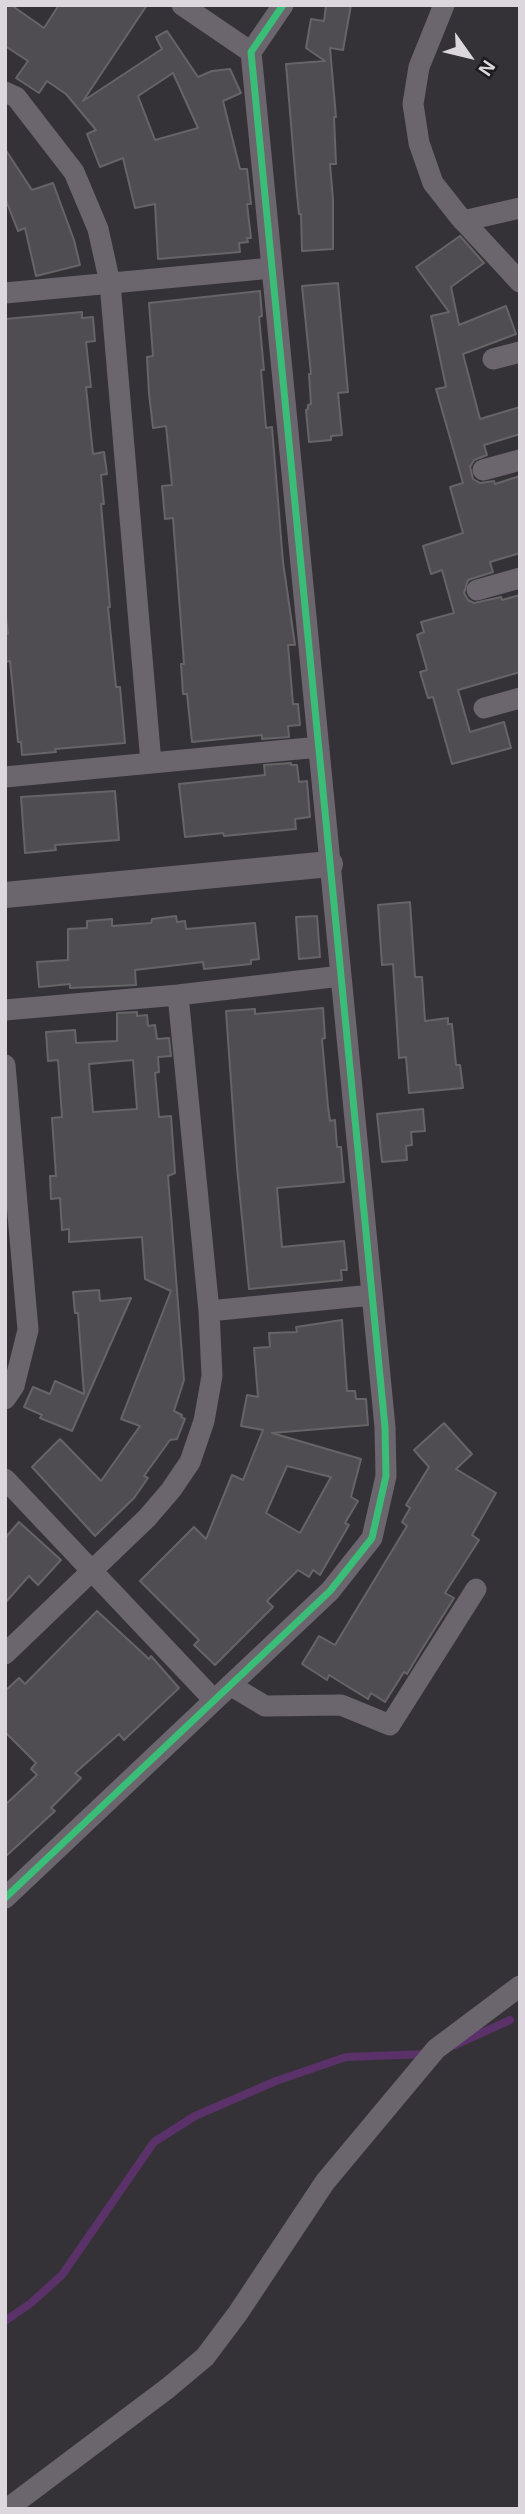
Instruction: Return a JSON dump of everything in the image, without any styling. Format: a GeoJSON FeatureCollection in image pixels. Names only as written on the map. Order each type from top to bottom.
{"type":"FeatureCollection","features":[{"type":"Feature","properties":{"kind":"street"},"geometry":{"type":"LineString","coordinates":[[182,5],[251,52]]}},
{"type":"Feature","properties":{"kind":"street"},"geometry":{"type":"LineString","coordinates":[[5,1898],[330,1591],[372,1538],[386,1476],[385,1427],[251,52],[283,5]]}},
{"type":"Feature","properties":{"kind":"street"},"geometry":{"type":"LineString","coordinates":[[444,5],[419,67],[413,104],[419,143],[433,183],[463,221],[520,282]]}},
{"type":"Feature","properties":{"kind":"street"},"geometry":{"type":"LineString","coordinates":[[5,92],[16,97],[74,172],[98,229],[110,283],[151,763]]}},
{"type":"Feature","properties":{"kind":"street"},"geometry":{"type":"LineString","coordinates":[[463,221],[520,208]]}},
{"type":"Feature","properties":{"kind":"street"},"geometry":{"type":"LineString","coordinates":[[5,293],[272,268]]}},
{"type":"Feature","properties":{"kind":"street"},"geometry":{"type":"LineString","coordinates":[[493,359],[520,352]]}},
{"type":"Feature","properties":{"kind":"street"},"geometry":{"type":"LineString","coordinates":[[483,470],[520,460]]}},
{"type":"Feature","properties":{"kind":"street"},"geometry":{"type":"LineString","coordinates":[[477,590],[520,578]]}},
{"type":"Feature","properties":{"kind":"street"},"geometry":{"type":"LineString","coordinates":[[484,708],[520,698]]}},
{"type":"Feature","properties":{"kind":"street"},"geometry":{"type":"LineString","coordinates":[[5,777],[319,747]]}},
{"type":"Feature","properties":{"kind":"street"},"geometry":{"type":"LineString","coordinates":[[5,895],[330,864]]}},
{"type":"Feature","properties":{"kind":"street"},"geometry":{"type":"LineString","coordinates":[[5,1010],[178,995],[341,975]]}},
{"type":"Feature","properties":{"kind":"street"},"geometry":{"type":"LineString","coordinates":[[5,1654],[147,1518],[171,1490],[190,1462],[204,1421],[212,1377],[209,1311],[178,995]]}},
{"type":"Feature","properties":{"kind":"street"},"geometry":{"type":"LineString","coordinates":[[5,1065],[28,1330],[18,1374],[5,1399]]}},
{"type":"Feature","properties":{"kind":"street"},"geometry":{"type":"LineString","coordinates":[[209,1311],[372,1295]]}},
{"type":"Feature","properties":{"kind":"street"},"geometry":{"type":"LineString","coordinates":[[5,1479],[215,1700]]}},
{"type":"Feature","properties":{"kind":"street"},"geometry":{"type":"LineString","coordinates":[[230,1685],[265,1706],[341,1705],[390,1725],[476,1589]]}},
{"type":"Feature","properties":{"kind":"street"},"geometry":{"type":"LineString","coordinates":[[7,2509],[205,2357],[238,2313],[325,2182],[436,2049],[520,1986]]}},
{"type":"Feature","properties":{"kind":"building"},"geometry":{"type":"Polygon","coordinates":[[[5,5],[11,5],[44,28],[59,5],[147,5],[83,101],[162,49],[156,37],[167,31],[198,77],[212,71],[230,69],[241,93],[223,101],[240,169],[247,169],[251,204],[247,204],[251,238],[247,238],[248,242],[239,243],[240,252],[158,259],[155,204],[135,208],[123,158],[100,167],[87,134],[96,130],[66,94],[47,81],[39,93],[16,78],[28,61],[5,46],[5,5]],[[173,73],[138,96],[155,140],[198,128],[173,73]]]}},
{"type":"Feature","properties":{"kind":"building"},"geometry":{"type":"Polygon","coordinates":[[[326,5],[351,5],[343,50],[330,48],[336,117],[336,164],[330,164],[333,249],[302,251],[301,214],[286,64],[325,61],[306,48],[311,19],[324,21],[326,5]]]}},
{"type":"Feature","properties":{"kind":"building"},"geometry":{"type":"Polygon","coordinates":[[[5,149],[32,190],[53,183],[74,240],[80,265],[36,276],[25,228],[18,231],[5,198],[5,149]]]}},
{"type":"Feature","properties":{"kind":"building"},"geometry":{"type":"Polygon","coordinates":[[[460,236],[484,263],[451,287],[459,325],[506,306],[516,334],[463,354],[480,419],[520,407],[520,434],[484,445],[487,455],[474,460],[470,467],[473,479],[480,483],[494,481],[495,484],[520,476],[520,553],[490,562],[493,572],[468,580],[464,593],[468,600],[474,603],[520,595],[520,672],[458,690],[470,732],[504,722],[511,748],[452,764],[433,697],[428,698],[420,672],[427,670],[417,635],[424,632],[421,622],[454,613],[442,570],[431,574],[423,546],[463,533],[450,487],[463,483],[436,389],[446,387],[431,316],[449,312],[416,267],[460,236]]]}},
{"type":"Feature","properties":{"kind":"building"},"geometry":{"type":"Polygon","coordinates":[[[338,283],[348,392],[338,393],[342,435],[331,436],[331,440],[309,442],[306,410],[311,404],[311,374],[302,286],[338,283]]]}},
{"type":"Feature","properties":{"kind":"building"},"geometry":{"type":"Polygon","coordinates":[[[260,291],[262,316],[259,317],[264,370],[261,370],[266,428],[272,427],[283,562],[295,645],[288,645],[293,704],[298,704],[300,725],[288,726],[289,737],[262,739],[262,735],[192,742],[187,694],[183,694],[181,664],[184,664],[173,518],[165,519],[162,486],[172,485],[166,426],[153,428],[149,394],[147,357],[153,356],[149,303],[260,291]]]}},
{"type":"Feature","properties":{"kind":"building"},"geometry":{"type":"Polygon","coordinates":[[[82,312],[82,318],[93,317],[95,341],[86,342],[91,387],[86,387],[93,454],[104,452],[107,474],[101,475],[104,504],[101,504],[116,687],[120,687],[125,743],[55,749],[56,752],[22,755],[21,742],[18,742],[10,661],[5,662],[5,634],[8,634],[5,609],[5,319],[82,312]]]}},
{"type":"Feature","properties":{"kind":"building"},"geometry":{"type":"Polygon","coordinates":[[[264,765],[297,765],[299,782],[307,781],[310,817],[295,819],[296,829],[185,837],[179,784],[265,775],[264,765]]]}},
{"type":"Feature","properties":{"kind":"building"},"geometry":{"type":"Polygon","coordinates":[[[115,791],[119,840],[55,845],[56,850],[25,853],[21,797],[115,791]]]}},
{"type":"Feature","properties":{"kind":"building"},"geometry":{"type":"Polygon","coordinates":[[[410,902],[415,977],[422,977],[425,1021],[448,1018],[448,1024],[452,1024],[456,1065],[460,1065],[463,1088],[409,1093],[406,1057],[399,1058],[393,964],[382,965],[378,905],[410,902]]]}},
{"type":"Feature","properties":{"kind":"building"},"geometry":{"type":"Polygon","coordinates":[[[176,916],[177,922],[185,921],[186,929],[255,923],[259,959],[251,960],[251,964],[204,969],[203,962],[135,970],[136,985],[70,988],[70,984],[39,987],[37,962],[68,960],[68,929],[87,928],[87,921],[112,919],[112,926],[151,923],[152,919],[176,916]]]}},
{"type":"Feature","properties":{"kind":"building"},"geometry":{"type":"Polygon","coordinates":[[[317,916],[320,957],[299,959],[296,917],[317,916]]]}},
{"type":"Feature","properties":{"kind":"building"},"geometry":{"type":"Polygon","coordinates":[[[323,1008],[325,1038],[322,1039],[328,1107],[330,1121],[335,1120],[337,1147],[341,1147],[344,1182],[277,1188],[282,1247],[344,1241],[347,1270],[341,1270],[342,1280],[249,1289],[226,1011],[255,1009],[255,1014],[323,1008]]]}},
{"type":"Feature","properties":{"kind":"building"},"geometry":{"type":"Polygon","coordinates":[[[137,1012],[137,1016],[147,1015],[148,1026],[155,1025],[157,1039],[169,1038],[171,1056],[158,1057],[159,1072],[155,1073],[159,1117],[171,1116],[175,1173],[168,1176],[184,1380],[174,1411],[185,1419],[177,1439],[170,1440],[144,1476],[148,1478],[134,1498],[95,1536],[32,1467],[60,1439],[101,1481],[140,1426],[121,1419],[171,1291],[145,1279],[142,1237],[69,1242],[69,1229],[62,1230],[60,1198],[51,1199],[50,1176],[56,1176],[52,1118],[62,1117],[58,1060],[48,1061],[46,1032],[75,1030],[76,1043],[117,1041],[117,1013],[137,1012]],[[133,1060],[89,1064],[93,1112],[137,1109],[133,1060]]]}},
{"type":"Feature","properties":{"kind":"building"},"geometry":{"type":"Polygon","coordinates":[[[423,1109],[425,1131],[411,1132],[412,1145],[406,1146],[407,1160],[382,1162],[377,1114],[423,1109]]]}},
{"type":"Feature","properties":{"kind":"building"},"geometry":{"type":"Polygon","coordinates":[[[99,1290],[100,1301],[131,1298],[72,1431],[40,1418],[42,1415],[24,1407],[33,1387],[50,1394],[55,1381],[84,1394],[78,1313],[75,1313],[73,1292],[99,1290]]]}},
{"type":"Feature","properties":{"kind":"building"},"geometry":{"type":"Polygon","coordinates":[[[342,1320],[347,1391],[355,1391],[356,1399],[366,1399],[368,1425],[272,1433],[361,1459],[351,1497],[358,1501],[345,1523],[349,1525],[320,1575],[313,1570],[309,1577],[298,1570],[267,1601],[273,1607],[215,1665],[194,1645],[199,1640],[140,1581],[194,1527],[206,1539],[232,1475],[243,1480],[263,1430],[241,1426],[247,1395],[258,1397],[254,1348],[270,1347],[269,1333],[297,1332],[296,1327],[342,1320]],[[287,1466],[266,1513],[300,1533],[331,1477],[287,1466]]]}},
{"type":"Feature","properties":{"kind":"building"},"geometry":{"type":"Polygon","coordinates":[[[444,1423],[472,1454],[456,1469],[496,1493],[472,1535],[479,1540],[445,1593],[454,1598],[407,1674],[404,1672],[385,1702],[371,1693],[368,1699],[329,1675],[327,1680],[302,1664],[319,1636],[335,1645],[407,1526],[402,1522],[410,1508],[406,1505],[429,1467],[414,1450],[444,1423]]]}},
{"type":"Feature","properties":{"kind":"building"},"geometry":{"type":"Polygon","coordinates":[[[19,1522],[61,1560],[38,1585],[29,1576],[5,1603],[5,1538],[19,1522]]]}},
{"type":"Feature","properties":{"kind":"building"},"geometry":{"type":"Polygon","coordinates":[[[97,1611],[149,1659],[151,1656],[179,1688],[124,1740],[119,1734],[75,1773],[81,1778],[51,1808],[55,1811],[5,1857],[5,1805],[37,1775],[31,1769],[36,1763],[5,1732],[5,1691],[19,1678],[25,1684],[97,1611]]]}},
{"type":"Feature","properties":{"kind":"waterway"},"geometry":{"type":"LineString","coordinates":[[455,2045],[510,2020]]}},
{"type":"Feature","properties":{"kind":"waterway"},"geometry":{"type":"LineString","coordinates":[[5,2321],[31,2303],[62,2275],[154,2142],[195,2116],[276,2081],[346,2057],[427,2054]]}},
{"type":"Feature","properties":{"kind":"cycle path"},"geometry":{"type":"LineString","coordinates":[[5,1898],[330,1591],[372,1538],[386,1476],[385,1427],[251,52],[283,5]]}}]}
